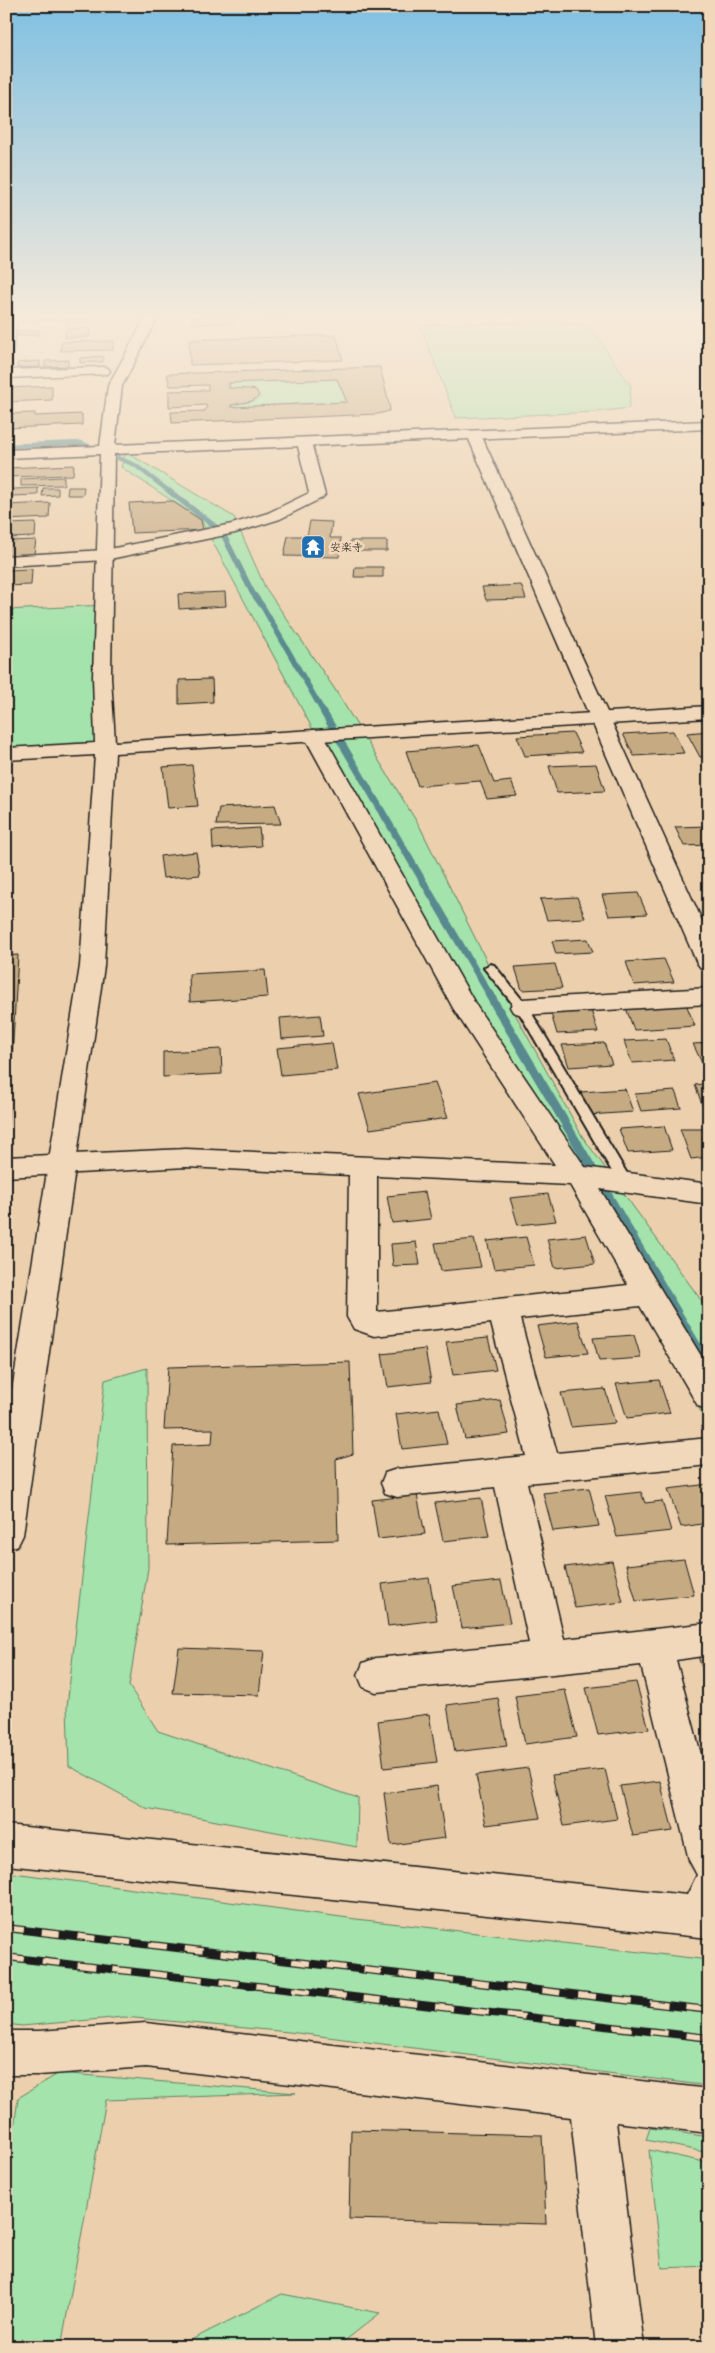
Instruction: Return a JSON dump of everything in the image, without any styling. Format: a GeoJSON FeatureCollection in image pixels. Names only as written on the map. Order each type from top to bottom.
{"type":"FeatureCollection","features":[{"type":"Feature","properties":{"kind":"street"},"geometry":{"type":"LineString","coordinates":[[6,1535],[92,966],[105,748],[102,677],[107,450],[110,425]]}},
{"type":"Feature","properties":{"kind":"street"},"geometry":{"type":"LineString","coordinates":[[6,454],[709,425]]}},
{"type":"Feature","properties":{"kind":"street"},"geometry":{"type":"LineString","coordinates":[[474,435],[709,963]]}},
{"type":"Feature","properties":{"kind":"street"},"geometry":{"type":"LineString","coordinates":[[6,561],[105,555],[235,528],[274,516],[317,494],[304,442]]}},
{"type":"Feature","properties":{"kind":"street"},"geometry":{"type":"LineString","coordinates":[[6,754],[709,712]]}},
{"type":"Feature","properties":{"kind":"street"},"geometry":{"type":"LineString","coordinates":[[314,736],[465,1008],[577,1176],[709,1397]]}},
{"type":"Feature","properties":{"kind":"street"},"geometry":{"type":"LineString","coordinates":[[522,1007],[709,996]]}},
{"type":"Feature","properties":{"kind":"street"},"geometry":{"type":"LineString","coordinates":[[6,1167],[186,1158],[577,1176],[709,1194]]}},
{"type":"Feature","properties":{"kind":"street"},"geometry":{"type":"LineString","coordinates":[[363,1166],[363,1319],[374,1324],[648,1294]]}},
{"type":"Feature","properties":{"kind":"street"},"geometry":{"type":"LineString","coordinates":[[502,1309],[545,1468]]}},
{"type":"Feature","properties":{"kind":"street"},"geometry":{"type":"LineString","coordinates":[[397,1483],[709,1451]]}},
{"type":"Feature","properties":{"kind":"street"},"geometry":{"type":"LineString","coordinates":[[508,1472],[550,1657]]}},
{"type":"Feature","properties":{"kind":"street"},"geometry":{"type":"LineString","coordinates":[[376,1675],[654,1647],[709,1639]]}},
{"type":"Feature","properties":{"kind":"street"},"geometry":{"type":"LineString","coordinates":[[654,1647],[709,1860]]}},
{"type":"Feature","properties":{"kind":"street"},"geometry":{"type":"LineString","coordinates":[[6,1845],[706,1908]]}},
{"type":"Feature","properties":{"kind":"street"},"geometry":{"type":"LineString","coordinates":[[6,2053],[58,2052],[146,2045],[709,2111]]}},
{"type":"Feature","properties":{"kind":"street"},"geometry":{"type":"LineString","coordinates":[[591,2097],[620,2347]]}},
{"type":"Feature","properties":{"kind":"lane"},"geometry":{"type":"LineString","coordinates":[[490,968],[522,1007],[623,1182]]}},
{"type":"Feature","properties":{"kind":"green space"},"geometry":{"type":"Polygon","coordinates":[[[126,452],[234,517],[265,587],[334,688],[420,827],[490,968],[582,1136],[709,1311],[709,1426],[376,848],[201,520],[121,467],[126,452]]]}},
{"type":"Feature","properties":{"kind":"green space"},"geometry":{"type":"Polygon","coordinates":[[[104,605],[105,748],[6,754],[6,610],[104,605]]]}},
{"type":"Feature","properties":{"kind":"green space"},"geometry":{"type":"Polygon","coordinates":[[[147,1368],[148,1568],[129,1686],[158,1731],[358,1798],[357,1847],[146,1808],[69,1766],[67,1706],[105,1380],[147,1368]]]}},
{"type":"Feature","properties":{"kind":"green space"},"geometry":{"type":"Polygon","coordinates":[[[6,1872],[356,1919],[709,1960],[709,2086],[289,2032],[124,2017],[22,2026],[6,2024],[6,1872]]]}},
{"type":"Feature","properties":{"kind":"green space"},"geometry":{"type":"Polygon","coordinates":[[[59,2073],[296,2093],[106,2100],[61,2347],[6,2347],[6,2189],[18,2098],[59,2073]]]}},
{"type":"Feature","properties":{"kind":"green space"},"geometry":{"type":"Polygon","coordinates":[[[650,2128],[709,2137],[709,2153],[646,2140],[650,2128]]]}},
{"type":"Feature","properties":{"kind":"green space"},"geometry":{"type":"Polygon","coordinates":[[[649,2150],[709,2163],[709,2266],[662,2268],[649,2150]]]}},
{"type":"Feature","properties":{"kind":"green space"},"geometry":{"type":"Polygon","coordinates":[[[282,2294],[380,2313],[337,2347],[177,2347],[282,2294]]]}},
{"type":"Feature","properties":{"kind":"building"},"geometry":{"type":"Polygon","coordinates":[[[6,425],[82,425],[82,425],[6,428],[6,425]]]}},
{"type":"Feature","properties":{"kind":"building"},"geometry":{"type":"Polygon","coordinates":[[[74,465],[73,475],[6,477],[6,468],[74,465]]]}},
{"type":"Feature","properties":{"kind":"building"},"geometry":{"type":"Polygon","coordinates":[[[64,477],[64,485],[21,486],[21,479],[64,477]]]}},
{"type":"Feature","properties":{"kind":"building"},"geometry":{"type":"Polygon","coordinates":[[[68,487],[84,487],[83,495],[67,495],[68,487]]]}},
{"type":"Feature","properties":{"kind":"building"},"geometry":{"type":"Polygon","coordinates":[[[38,488],[38,495],[12,496],[13,489],[38,488]]]}},
{"type":"Feature","properties":{"kind":"building"},"geometry":{"type":"Polygon","coordinates":[[[43,488],[58,488],[58,495],[42,496],[43,488]]]}},
{"type":"Feature","properties":{"kind":"building"},"geometry":{"type":"Polygon","coordinates":[[[172,501],[201,520],[203,530],[132,533],[129,503],[172,501]]]}},
{"type":"Feature","properties":{"kind":"building"},"geometry":{"type":"Polygon","coordinates":[[[50,503],[49,518],[6,520],[6,505],[50,503]]]}},
{"type":"Feature","properties":{"kind":"building","name":"安楽寺"},"geometry":{"type":"Polygon","coordinates":[[[310,521],[332,522],[330,538],[341,538],[339,557],[284,556],[288,536],[307,536],[310,521]]]}},
{"type":"Feature","properties":{"kind":"building"},"geometry":{"type":"Polygon","coordinates":[[[36,523],[35,537],[8,538],[9,529],[6,529],[6,524],[36,523]]]}},
{"type":"Feature","properties":{"kind":"building"},"geometry":{"type":"Polygon","coordinates":[[[36,540],[34,554],[8,556],[9,546],[6,547],[6,541],[36,540]]]}},
{"type":"Feature","properties":{"kind":"building"},"geometry":{"type":"Polygon","coordinates":[[[350,541],[387,541],[387,551],[350,551],[350,541]]]}},
{"type":"Feature","properties":{"kind":"building"},"geometry":{"type":"Polygon","coordinates":[[[355,567],[383,567],[383,577],[354,577],[355,567]]]}},
{"type":"Feature","properties":{"kind":"building"},"geometry":{"type":"Polygon","coordinates":[[[32,569],[31,585],[6,586],[6,570],[32,569]]]}},
{"type":"Feature","properties":{"kind":"building"},"geometry":{"type":"Polygon","coordinates":[[[521,585],[526,599],[486,600],[482,587],[521,585]]]}},
{"type":"Feature","properties":{"kind":"building"},"geometry":{"type":"Polygon","coordinates":[[[225,592],[226,606],[179,609],[178,594],[225,592]]]}},
{"type":"Feature","properties":{"kind":"building"},"geometry":{"type":"Polygon","coordinates":[[[212,679],[213,702],[179,704],[179,680],[212,679]]]}},
{"type":"Feature","properties":{"kind":"building"},"geometry":{"type":"Polygon","coordinates":[[[673,731],[684,753],[634,756],[623,734],[673,731]]]}},
{"type":"Feature","properties":{"kind":"building"},"geometry":{"type":"Polygon","coordinates":[[[709,731],[709,757],[700,757],[687,733],[709,731]]]}},
{"type":"Feature","properties":{"kind":"building"},"geometry":{"type":"Polygon","coordinates":[[[573,733],[582,752],[525,756],[517,736],[573,733]]]}},
{"type":"Feature","properties":{"kind":"building"},"geometry":{"type":"Polygon","coordinates":[[[479,745],[494,783],[511,781],[517,796],[487,799],[480,781],[418,786],[406,751],[479,745]]]}},
{"type":"Feature","properties":{"kind":"building"},"geometry":{"type":"Polygon","coordinates":[[[596,764],[605,791],[557,793],[549,766],[596,764]]]}},
{"type":"Feature","properties":{"kind":"building"},"geometry":{"type":"Polygon","coordinates":[[[192,765],[198,806],[168,808],[163,767],[192,765]]]}},
{"type":"Feature","properties":{"kind":"building"},"geometry":{"type":"Polygon","coordinates":[[[275,805],[281,824],[216,825],[219,808],[275,805]]]}},
{"type":"Feature","properties":{"kind":"building"},"geometry":{"type":"Polygon","coordinates":[[[709,826],[709,845],[684,846],[675,827],[709,826]]]}},
{"type":"Feature","properties":{"kind":"building"},"geometry":{"type":"Polygon","coordinates":[[[259,828],[261,846],[213,849],[212,831],[259,828]]]}},
{"type":"Feature","properties":{"kind":"building"},"geometry":{"type":"Polygon","coordinates":[[[196,852],[200,875],[163,878],[160,856],[196,852]]]}},
{"type":"Feature","properties":{"kind":"building"},"geometry":{"type":"Polygon","coordinates":[[[638,893],[647,914],[609,916],[602,895],[638,893]]]}},
{"type":"Feature","properties":{"kind":"building"},"geometry":{"type":"Polygon","coordinates":[[[577,897],[585,918],[547,920],[540,899],[577,897]]]}},
{"type":"Feature","properties":{"kind":"building"},"geometry":{"type":"Polygon","coordinates":[[[588,939],[593,952],[556,954],[552,941],[588,939]]]}},
{"type":"Feature","properties":{"kind":"building"},"geometry":{"type":"Polygon","coordinates":[[[18,955],[8,1126],[6,1126],[6,956],[18,955]]]}},
{"type":"Feature","properties":{"kind":"building"},"geometry":{"type":"Polygon","coordinates":[[[664,959],[674,982],[634,985],[626,962],[664,959]]]}},
{"type":"Feature","properties":{"kind":"building"},"geometry":{"type":"Polygon","coordinates":[[[555,964],[562,988],[522,990],[515,967],[555,964]]]}},
{"type":"Feature","properties":{"kind":"building"},"geometry":{"type":"Polygon","coordinates":[[[265,970],[268,997],[190,1002],[189,974],[265,970]]]}},
{"type":"Feature","properties":{"kind":"building"},"geometry":{"type":"Polygon","coordinates":[[[686,1004],[695,1026],[634,1030],[626,1008],[686,1004]]]}},
{"type":"Feature","properties":{"kind":"building"},"geometry":{"type":"Polygon","coordinates":[[[590,1007],[598,1032],[557,1034],[550,1010],[590,1007]]]}},
{"type":"Feature","properties":{"kind":"building"},"geometry":{"type":"Polygon","coordinates":[[[320,1015],[323,1036],[282,1039],[280,1018],[320,1015]]]}},
{"type":"Feature","properties":{"kind":"building"},"geometry":{"type":"Polygon","coordinates":[[[666,1039],[674,1060],[632,1063],[624,1041],[666,1039]]]}},
{"type":"Feature","properties":{"kind":"building"},"geometry":{"type":"Polygon","coordinates":[[[332,1043],[337,1070],[281,1075],[277,1048],[332,1043]]]}},
{"type":"Feature","properties":{"kind":"building"},"geometry":{"type":"Polygon","coordinates":[[[604,1043],[612,1064],[569,1067],[562,1045],[604,1043]]]}},
{"type":"Feature","properties":{"kind":"building"},"geometry":{"type":"Polygon","coordinates":[[[709,1043],[709,1067],[704,1067],[693,1044],[709,1043]]]}},
{"type":"Feature","properties":{"kind":"building"},"geometry":{"type":"Polygon","coordinates":[[[221,1049],[222,1074],[163,1077],[163,1052],[221,1049]]]}},
{"type":"Feature","properties":{"kind":"building"},"geometry":{"type":"Polygon","coordinates":[[[435,1083],[448,1118],[370,1129],[359,1094],[435,1083]]]}},
{"type":"Feature","properties":{"kind":"building"},"geometry":{"type":"Polygon","coordinates":[[[709,1083],[709,1107],[703,1107],[695,1085],[709,1083]]]}},
{"type":"Feature","properties":{"kind":"building"},"geometry":{"type":"Polygon","coordinates":[[[625,1089],[633,1112],[588,1115],[581,1092],[625,1089]]]}},
{"type":"Feature","properties":{"kind":"building"},"geometry":{"type":"Polygon","coordinates":[[[675,1091],[681,1108],[641,1111],[635,1094],[675,1091]]]}},
{"type":"Feature","properties":{"kind":"building"},"geometry":{"type":"Polygon","coordinates":[[[664,1126],[672,1150],[628,1153],[619,1129],[664,1126]]]}},
{"type":"Feature","properties":{"kind":"building"},"geometry":{"type":"Polygon","coordinates":[[[680,1129],[709,1129],[709,1157],[691,1159],[680,1129]]]}},
{"type":"Feature","properties":{"kind":"building"},"geometry":{"type":"Polygon","coordinates":[[[425,1192],[431,1219],[392,1223],[387,1196],[425,1192]]]}},
{"type":"Feature","properties":{"kind":"building"},"geometry":{"type":"Polygon","coordinates":[[[548,1194],[556,1221],[518,1225],[510,1198],[548,1194]]]}},
{"type":"Feature","properties":{"kind":"building"},"geometry":{"type":"Polygon","coordinates":[[[586,1235],[595,1264],[555,1268],[547,1239],[586,1235]]]}},
{"type":"Feature","properties":{"kind":"building"},"geometry":{"type":"Polygon","coordinates":[[[526,1237],[534,1265],[494,1269],[487,1241],[526,1237]]]}},
{"type":"Feature","properties":{"kind":"building"},"geometry":{"type":"Polygon","coordinates":[[[474,1239],[481,1267],[441,1271],[435,1243],[474,1239]]]}},
{"type":"Feature","properties":{"kind":"building"},"geometry":{"type":"Polygon","coordinates":[[[416,1242],[420,1265],[393,1266],[391,1244],[416,1242]]]}},
{"type":"Feature","properties":{"kind":"building"},"geometry":{"type":"Polygon","coordinates":[[[578,1321],[588,1353],[546,1357],[537,1326],[578,1321]]]}},
{"type":"Feature","properties":{"kind":"building"},"geometry":{"type":"Polygon","coordinates":[[[634,1335],[641,1358],[599,1361],[593,1338],[634,1335]]]}},
{"type":"Feature","properties":{"kind":"building"},"geometry":{"type":"Polygon","coordinates":[[[488,1338],[496,1370],[453,1375],[446,1342],[488,1338]]]}},
{"type":"Feature","properties":{"kind":"building"},"geometry":{"type":"Polygon","coordinates":[[[425,1349],[431,1382],[388,1387],[382,1354],[425,1349]]]}},
{"type":"Feature","properties":{"kind":"building"},"geometry":{"type":"Polygon","coordinates":[[[350,1362],[353,1454],[336,1459],[338,1540],[167,1545],[173,1446],[212,1444],[213,1429],[164,1430],[168,1367],[350,1362]]]}},
{"type":"Feature","properties":{"kind":"building"},"geometry":{"type":"Polygon","coordinates":[[[659,1380],[670,1413],[627,1418],[616,1384],[659,1380]]]}},
{"type":"Feature","properties":{"kind":"building"},"geometry":{"type":"Polygon","coordinates":[[[605,1389],[615,1423],[571,1427],[561,1393],[605,1389]]]}},
{"type":"Feature","properties":{"kind":"building"},"geometry":{"type":"Polygon","coordinates":[[[500,1400],[509,1434],[465,1439],[457,1405],[500,1400]]]}},
{"type":"Feature","properties":{"kind":"building"},"geometry":{"type":"Polygon","coordinates":[[[439,1409],[447,1444],[402,1449],[396,1414],[439,1409]]]}},
{"type":"Feature","properties":{"kind":"building"},"geometry":{"type":"Polygon","coordinates":[[[709,1484],[709,1523],[681,1527],[668,1489],[709,1484]]]}},
{"type":"Feature","properties":{"kind":"building"},"geometry":{"type":"Polygon","coordinates":[[[589,1488],[599,1526],[553,1531],[543,1493],[589,1488]]]}},
{"type":"Feature","properties":{"kind":"building"},"geometry":{"type":"Polygon","coordinates":[[[641,1492],[645,1503],[662,1501],[671,1531],[617,1537],[605,1496],[641,1492]]]}},
{"type":"Feature","properties":{"kind":"building"},"geometry":{"type":"Polygon","coordinates":[[[417,1495],[425,1534],[378,1539],[372,1500],[417,1495]]]}},
{"type":"Feature","properties":{"kind":"building"},"geometry":{"type":"Polygon","coordinates":[[[481,1498],[489,1536],[443,1541],[435,1503],[481,1498]]]}},
{"type":"Feature","properties":{"kind":"building"},"geometry":{"type":"Polygon","coordinates":[[[684,1559],[694,1595],[636,1601],[626,1565],[684,1559]]]}},
{"type":"Feature","properties":{"kind":"building"},"geometry":{"type":"Polygon","coordinates":[[[612,1561],[623,1602],[575,1608],[565,1567],[612,1561]]]}},
{"type":"Feature","properties":{"kind":"building"},"geometry":{"type":"Polygon","coordinates":[[[709,1563],[709,1587],[701,1564],[709,1563]]]}},
{"type":"Feature","properties":{"kind":"building"},"geometry":{"type":"Polygon","coordinates":[[[429,1578],[437,1620],[388,1626],[382,1584],[429,1578]]]}},
{"type":"Feature","properties":{"kind":"building"},"geometry":{"type":"Polygon","coordinates":[[[501,1581],[510,1623],[462,1628],[453,1586],[501,1581]]]}},
{"type":"Feature","properties":{"kind":"building"},"geometry":{"type":"Polygon","coordinates":[[[179,1648],[264,1651],[259,1695],[173,1693],[179,1648]]]}},
{"type":"Feature","properties":{"kind":"building"},"geometry":{"type":"Polygon","coordinates":[[[709,1655],[709,1691],[698,1656],[709,1655]]]}},
{"type":"Feature","properties":{"kind":"building"},"geometry":{"type":"Polygon","coordinates":[[[636,1682],[649,1729],[598,1735],[586,1688],[636,1682]]]}},
{"type":"Feature","properties":{"kind":"building"},"geometry":{"type":"Polygon","coordinates":[[[565,1690],[577,1737],[525,1744],[515,1696],[565,1690]]]}},
{"type":"Feature","properties":{"kind":"building"},"geometry":{"type":"Polygon","coordinates":[[[498,1698],[507,1746],[455,1752],[447,1705],[498,1698]]]}},
{"type":"Feature","properties":{"kind":"building"},"geometry":{"type":"Polygon","coordinates":[[[429,1714],[437,1762],[384,1768],[378,1721],[429,1714]]]}},
{"type":"Feature","properties":{"kind":"building"},"geometry":{"type":"Polygon","coordinates":[[[528,1768],[540,1818],[486,1825],[476,1775],[528,1768]]]}},
{"type":"Feature","properties":{"kind":"building"},"geometry":{"type":"Polygon","coordinates":[[[605,1769],[617,1819],[564,1826],[552,1775],[605,1769]]]}},
{"type":"Feature","properties":{"kind":"building"},"geometry":{"type":"Polygon","coordinates":[[[660,1781],[673,1831],[633,1836],[620,1786],[660,1781]]]}},
{"type":"Feature","properties":{"kind":"building"},"geometry":{"type":"Polygon","coordinates":[[[437,1786],[445,1838],[391,1845],[384,1793],[437,1786]]]}},
{"type":"Feature","properties":{"kind":"building"},"geometry":{"type":"Polygon","coordinates":[[[351,2130],[542,2135],[546,2224],[349,2219],[351,2130]]]}},
{"type":"Feature","properties":{"kind":"waterway"},"geometry":{"type":"LineString","coordinates":[[6,446],[81,443],[135,465],[170,492]]}},
{"type":"Feature","properties":{"kind":"waterway"},"geometry":{"type":"LineString","coordinates":[[169,491],[222,532],[252,592],[263,607],[325,715]]}},
{"type":"Feature","properties":{"kind":"waterway"},"geometry":{"type":"LineString","coordinates":[[324,713],[490,995]]}},
{"type":"Feature","properties":{"kind":"waterway"},"geometry":{"type":"LineString","coordinates":[[489,994],[698,1348]]}},
{"type":"Feature","properties":{"kind":"waterway"},"geometry":{"type":"LineString","coordinates":[[697,1347],[709,1367]]}},
{"type":"Feature","properties":{"kind":"railway"},"geometry":{"type":"LineString","coordinates":[[6,1928],[709,2010]]}},
{"type":"Feature","properties":{"kind":"railway"},"geometry":{"type":"LineString","coordinates":[[6,1957],[709,2038]]}},
{"type":"Feature","properties":{"kind":"place","name":"安楽寺"},"geometry":{"type":"Point","coordinates":[313,547]}}]}
